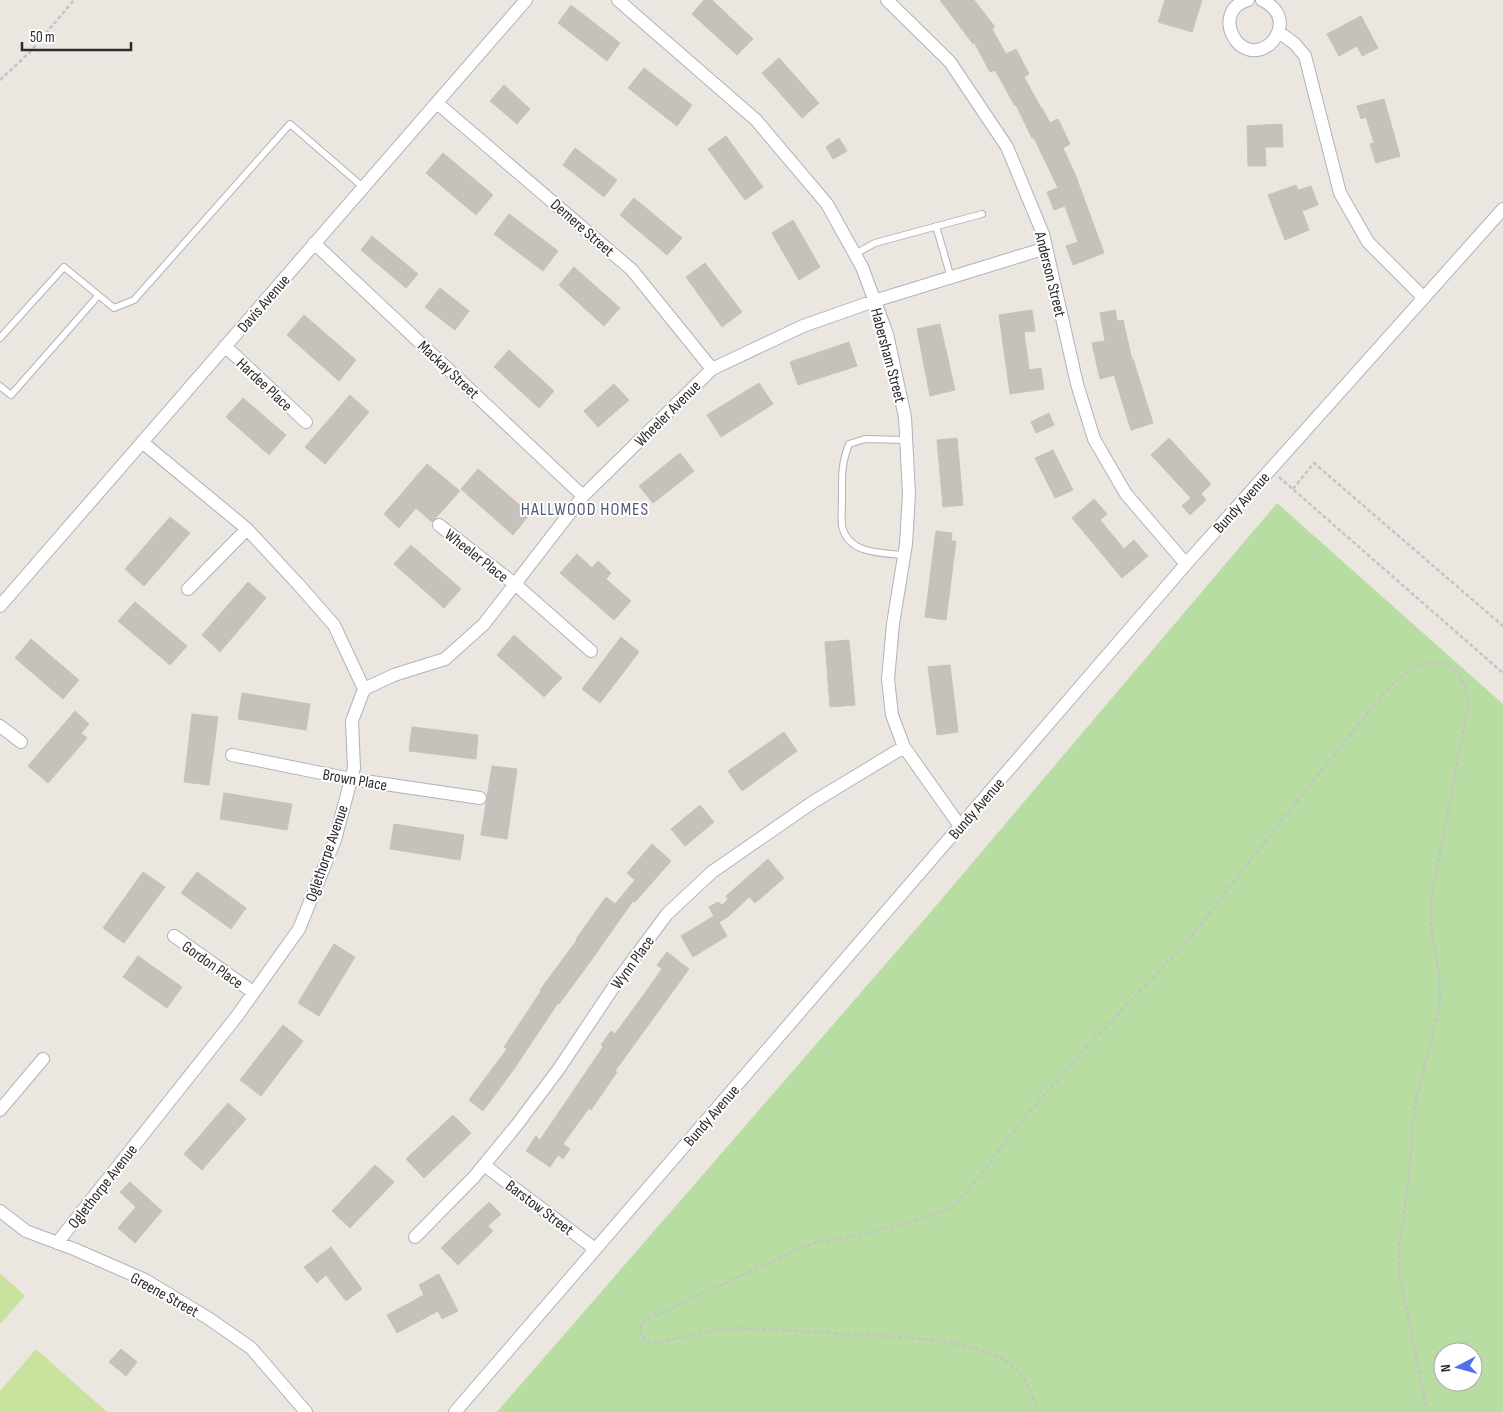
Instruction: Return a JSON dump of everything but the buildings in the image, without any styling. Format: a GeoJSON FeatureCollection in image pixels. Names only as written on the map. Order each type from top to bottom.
{"type":"FeatureCollection","features":[{"type":"Feature","properties":{"kind":"street","name":"Davis Avenue"},"geometry":{"type":"LineString","coordinates":[[0,606],[526,0]]}},
{"type":"Feature","properties":{"kind":"street","name":"Habersham Street"},"geometry":{"type":"LineString","coordinates":[[618,0],[756,120],[827,204],[862,267],[887,334],[905,416],[909,494],[904,555],[893,624],[888,679],[892,716],[904,747],[960,826]]}},
{"type":"Feature","properties":{"kind":"street","name":"Anderson Street"},"geometry":{"type":"LineString","coordinates":[[887,0],[950,62],[1007,146],[1043,234],[1077,384],[1094,439],[1126,494],[1186,564]]}},
{"type":"Feature","properties":{"kind":"street"},"geometry":{"type":"LineString","coordinates":[[1248,0],[1243,1],[1235,8],[1230,16],[1229,26],[1232,36],[1238,44],[1247,49],[1256,50],[1266,47],[1274,41],[1279,32],[1280,22],[1277,12],[1271,5],[1262,0]]}},
{"type":"Feature","properties":{"kind":"street"},"geometry":{"type":"LineString","coordinates":[[1279,32],[1295,44],[1305,56],[1340,193],[1368,242],[1424,298]]}},
{"type":"Feature","properties":{"kind":"street","name":"Demere Street"},"geometry":{"type":"LineString","coordinates":[[437,103],[632,270],[712,369]]}},
{"type":"Feature","properties":{"kind":"street","name":"Bundy Avenue"},"geometry":{"type":"LineString","coordinates":[[455,1412],[1186,564],[1503,209]]}},
{"type":"Feature","properties":{"kind":"street","name":"Mackay Street"},"geometry":{"type":"LineString","coordinates":[[314,243],[583,496]]}},
{"type":"Feature","properties":{"kind":"street","name":"Wheeler Avenue"},"geometry":{"type":"LineString","coordinates":[[364,689],[394,675],[445,658],[484,624],[583,496],[712,369],[803,326],[874,301],[1046,248]]}},
{"type":"Feature","properties":{"kind":"street","name":"Hardee Place"},"geometry":{"type":"LineString","coordinates":[[225,346],[306,422]]}},
{"type":"Feature","properties":{"kind":"street"},"geometry":{"type":"LineString","coordinates":[[142,442],[247,530],[298,584],[334,625],[364,689]]}},
{"type":"Feature","properties":{"kind":"street","name":"Wheeler Place"},"geometry":{"type":"LineString","coordinates":[[439,525],[516,585],[591,651]]}},
{"type":"Feature","properties":{"kind":"street"},"geometry":{"type":"LineString","coordinates":[[188,589],[247,530]]}},
{"type":"Feature","properties":{"kind":"street","name":"Oglethorpe Avenue"},"geometry":{"type":"LineString","coordinates":[[57,1243],[237,1016],[299,929],[334,840],[354,768],[352,721],[364,689]]}},
{"type":"Feature","properties":{"kind":"street"},"geometry":{"type":"LineString","coordinates":[[0,726],[21,742]]}},
{"type":"Feature","properties":{"kind":"street","name":"Wynn Place"},"geometry":{"type":"LineString","coordinates":[[415,1237],[484,1164],[516,1126],[558,1070],[621,976],[667,914],[712,872],[813,802],[904,747]]}},
{"type":"Feature","properties":{"kind":"street","name":"Brown Place"},"geometry":{"type":"LineString","coordinates":[[232,755],[351,779],[480,798]]}},
{"type":"Feature","properties":{"kind":"street","name":"Gordon Place"},"geometry":{"type":"LineString","coordinates":[[174,936],[253,992]]}},
{"type":"Feature","properties":{"kind":"street"},"geometry":{"type":"LineString","coordinates":[[0,1110],[43,1059]]}},
{"type":"Feature","properties":{"kind":"street","name":"Barstow Street"},"geometry":{"type":"LineString","coordinates":[[484,1164],[595,1249]]}},
{"type":"Feature","properties":{"kind":"street","name":"Greene Street"},"geometry":{"type":"LineString","coordinates":[[0,1211],[26,1230],[144,1280],[215,1323],[251,1348],[306,1412]]}},
{"type":"Feature","properties":{"kind":"lane"},"geometry":{"type":"LineString","coordinates":[[0,338],[64,267],[114,308],[134,300],[290,124],[363,187]]}},
{"type":"Feature","properties":{"kind":"lane"},"geometry":{"type":"LineString","coordinates":[[855,254],[875,242],[982,214]]}},
{"type":"Feature","properties":{"kind":"lane"},"geometry":{"type":"LineString","coordinates":[[936,226],[951,278]]}},
{"type":"Feature","properties":{"kind":"lane"},"geometry":{"type":"LineString","coordinates":[[0,386],[11,395],[98,296]]}},
{"type":"Feature","properties":{"kind":"lane"},"geometry":{"type":"LineString","coordinates":[[904,555],[870,552],[848,540],[842,526],[842,460],[849,444],[865,439],[906,440]]}},
{"type":"Feature","properties":{"kind":"path"},"geometry":{"type":"LineString","coordinates":[[0,80],[29,54],[74,0]]}},
{"type":"Feature","properties":{"kind":"path"},"geometry":{"type":"LineString","coordinates":[[1293,489],[1314,464],[1503,626]]}},
{"type":"Feature","properties":{"kind":"path"},"geometry":{"type":"LineString","coordinates":[[1270,470],[1503,673]]}},
{"type":"Feature","properties":{"kind":"path"},"geometry":{"type":"LineString","coordinates":[[1038,1412],[1025,1381],[1016,1368],[1004,1359],[958,1345],[931,1340],[735,1328],[653,1344],[646,1342],[641,1337],[640,1331],[645,1320],[800,1248],[813,1243],[856,1236],[900,1225],[934,1215],[956,1204],[1026,1116],[1092,1041],[1186,943],[1388,688],[1401,677],[1421,665],[1434,663],[1452,666],[1459,673],[1466,690],[1468,702],[1431,898],[1431,926],[1440,986],[1439,1005],[1414,1109],[1408,1185],[1398,1248],[1399,1272],[1427,1412]]}},
{"type":"Feature","properties":{"kind":"green space"},"geometry":{"type":"Polygon","coordinates":[[[1277,503],[1503,704],[1503,1412],[497,1412],[929,914],[1277,503]]]}},
{"type":"Feature","properties":{"kind":"green space"},"geometry":{"type":"Polygon","coordinates":[[[0,1273],[25,1296],[0,1324],[0,1273]]]}},
{"type":"Feature","properties":{"kind":"green space"},"geometry":{"type":"Polygon","coordinates":[[[36,1349],[107,1412],[0,1412],[0,1391],[36,1349]]]}},
{"type":"Feature","properties":{"kind":"district","name":"HALLWOOD HOMES"},"geometry":{"type":"Point","coordinates":[585,509]}}]}
